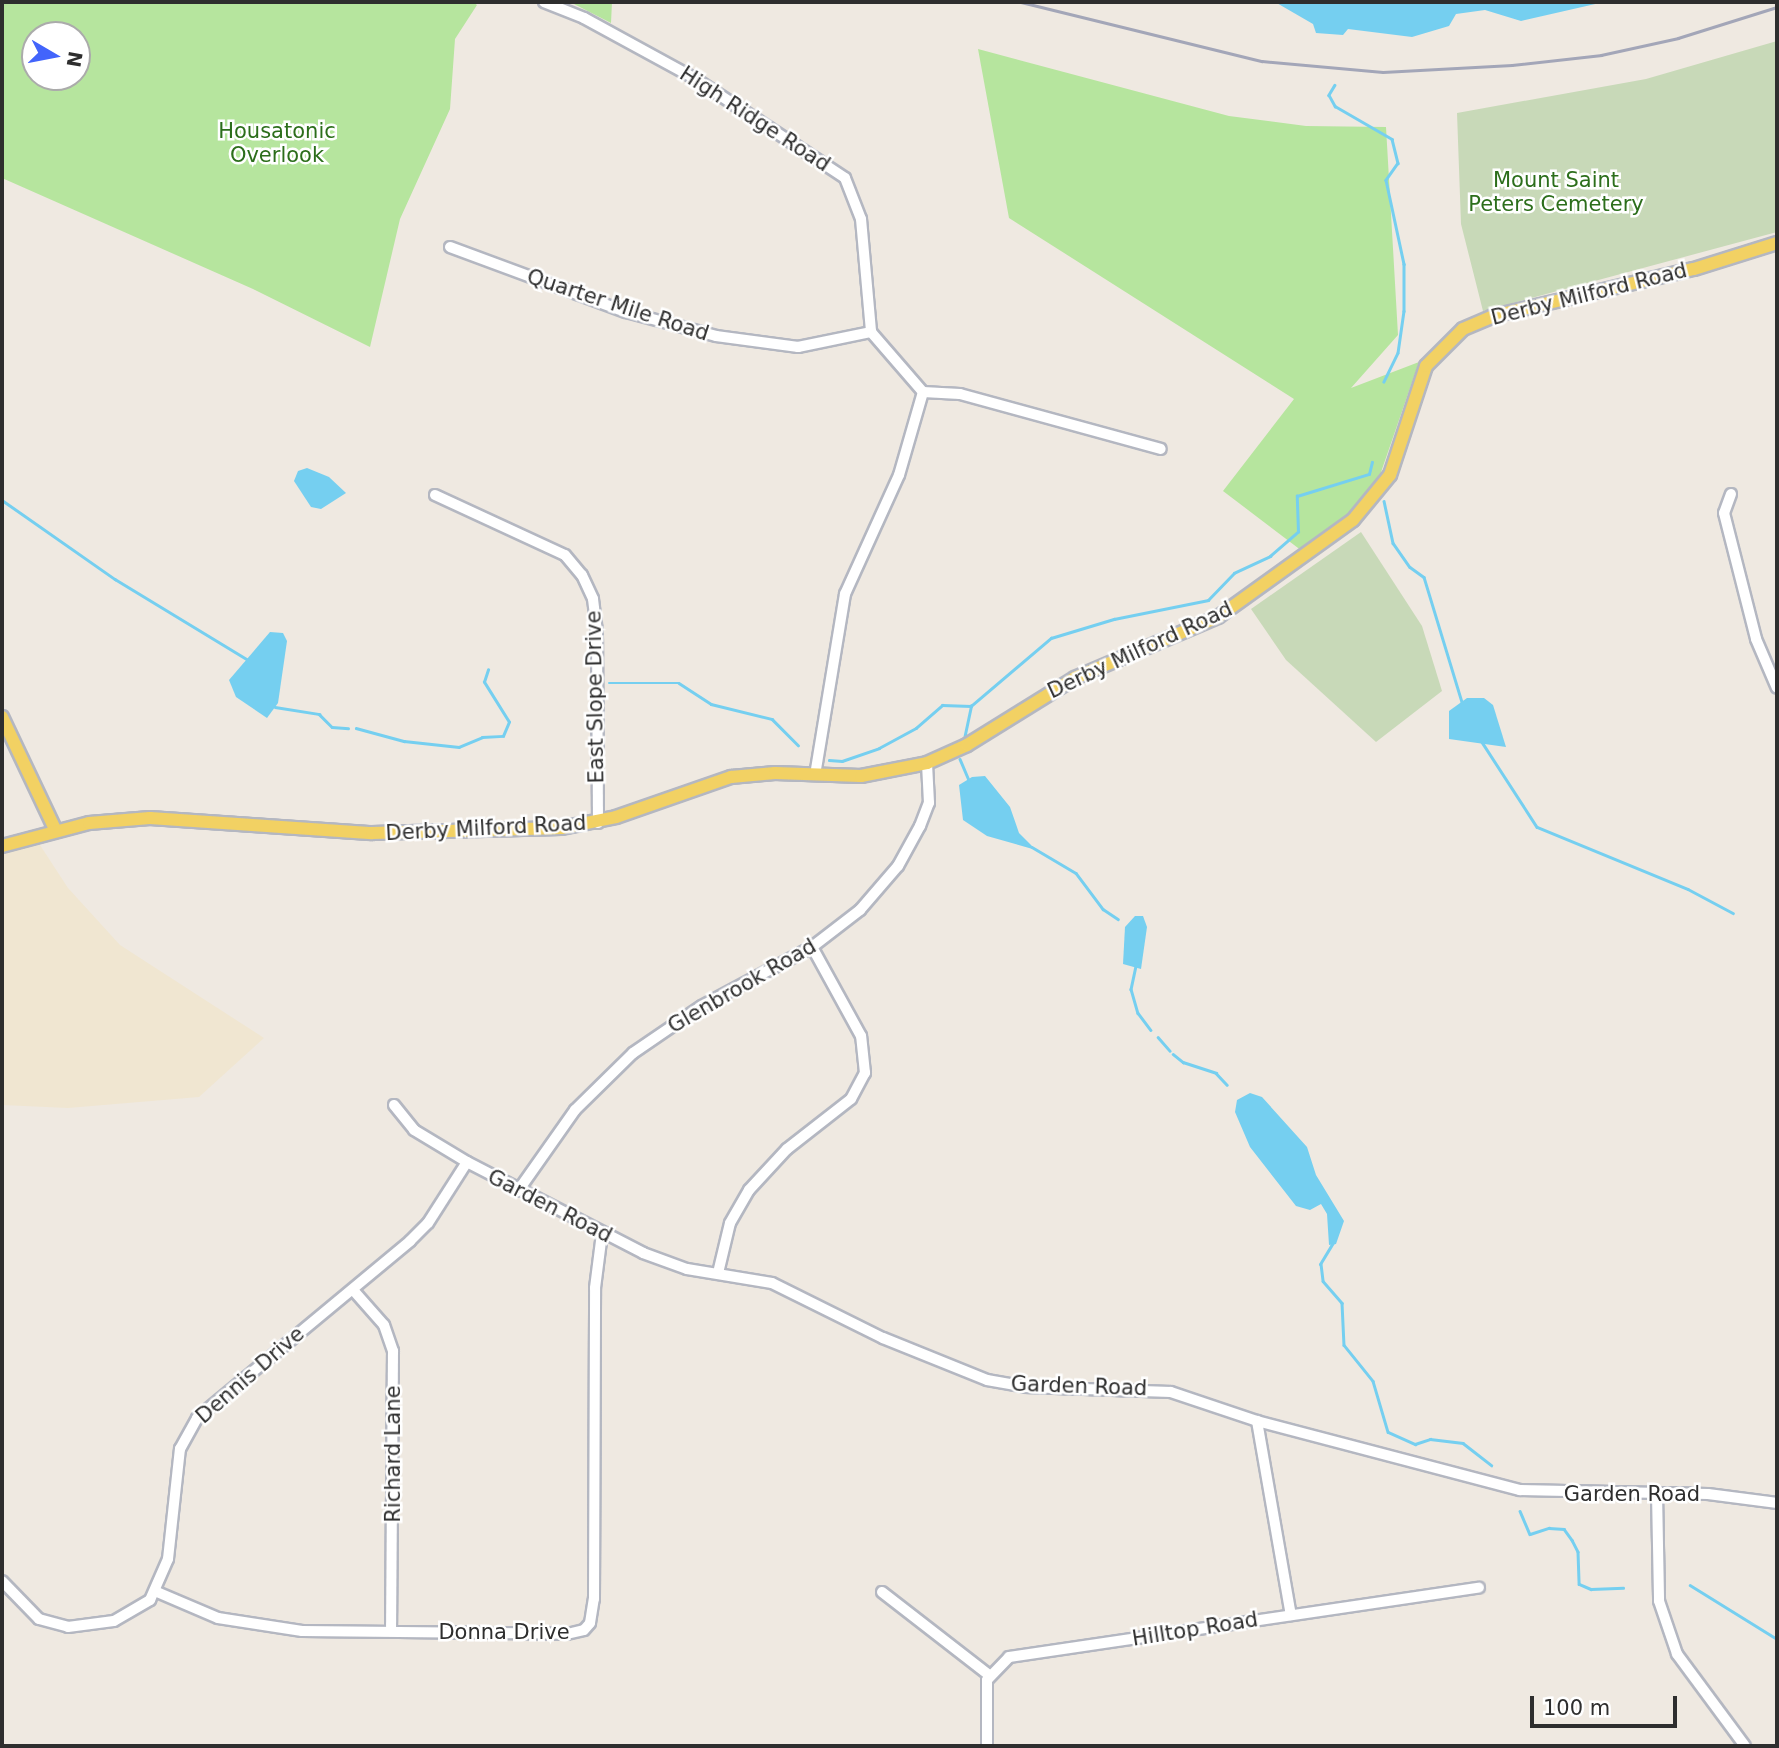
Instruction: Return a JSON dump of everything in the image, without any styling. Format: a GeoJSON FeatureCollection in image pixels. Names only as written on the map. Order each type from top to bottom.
{"type":"FeatureCollection","features":[{"type":"Feature","properties":{"kind":"main road","name":"Derby Milford Road"},"geometry":{"type":"LineString","coordinates":[[2,846],[106,820],[150,818],[372,833],[540,830],[598,823],[731,777],[861,776],[927,764],[972,743],[1075,678],[1219,617],[1353,520],[1376,497],[1390,475],[1426,366],[1463,329],[1493,316],[1694,269],[1777,243]]}},
{"type":"Feature","properties":{"kind":"main road"},"geometry":{"type":"LineString","coordinates":[[2,717],[57,831]]}},
{"type":"Feature","properties":{"kind":"street","name":"High Ridge Road"},"geometry":{"type":"LineString","coordinates":[[544,2],[584,18],[694,78],[845,178],[861,219],[871,332]]}},
{"type":"Feature","properties":{"kind":"street","name":"Quarter Mile Road"},"geometry":{"type":"LineString","coordinates":[[450,247],[626,312],[716,336],[798,346],[871,332]]}},
{"type":"Feature","properties":{"kind":"street"},"geometry":{"type":"LineString","coordinates":[[871,332],[923,392],[960,394],[1161,449]]}},
{"type":"Feature","properties":{"kind":"street"},"geometry":{"type":"LineString","coordinates":[[815,775],[845,594],[899,475],[923,392]]}},
{"type":"Feature","properties":{"kind":"street"},"geometry":{"type":"LineString","coordinates":[[1731,494],[1724,513],[1758,648],[1777,688]]}},
{"type":"Feature","properties":{"kind":"street","name":"East Slope Drive"},"geometry":{"type":"LineString","coordinates":[[435,495],[565,555],[582,575],[593,599],[597,632],[598,823]]}},
{"type":"Feature","properties":{"kind":"street","name":"Glenbrook Road"},"geometry":{"type":"LineString","coordinates":[[518,1191],[575,1110],[633,1053],[702,1006],[812,947],[860,910],[898,866],[929,803],[927,764]]}},
{"type":"Feature","properties":{"kind":"street"},"geometry":{"type":"LineString","coordinates":[[718,1273],[730,1223],[749,1190],[787,1149],[851,1099],[865,1073],[861,1036],[812,947]]}},
{"type":"Feature","properties":{"kind":"street","name":"Garden Road"},"geometry":{"type":"LineString","coordinates":[[394,1105],[414,1130],[467,1162],[518,1191],[669,1264],[780,1286],[925,1356],[996,1382],[1025,1387],[1157,1389],[1257,1421],[1520,1490],[1657,1493],[1777,1503]]}},
{"type":"Feature","properties":{"kind":"street","name":"Dennis Drive"},"geometry":{"type":"LineString","coordinates":[[157,1592],[168,1559],[174,1475],[180,1449],[198,1418],[274,1351],[354,1291],[428,1223],[467,1162]]}},
{"type":"Feature","properties":{"kind":"street","name":"Donna Drive"},"geometry":{"type":"LineString","coordinates":[[157,1592],[204,1614],[252,1625],[302,1631],[567,1634],[584,1630],[590,1623],[596,1288],[602,1233]]}},
{"type":"Feature","properties":{"kind":"street","name":"Richard Lane"},"geometry":{"type":"LineString","coordinates":[[354,1291],[384,1325],[393,1351],[391,1631]]}},
{"type":"Feature","properties":{"kind":"street"},"geometry":{"type":"LineString","coordinates":[[1257,1421],[1291,1615]]}},
{"type":"Feature","properties":{"kind":"street"},"geometry":{"type":"LineString","coordinates":[[1657,1493],[1659,1601],[1677,1654],[1745,1746]]}},
{"type":"Feature","properties":{"kind":"street"},"geometry":{"type":"LineString","coordinates":[[2,1581],[39,1619],[68,1627],[114,1621],[157,1592]]}},
{"type":"Feature","properties":{"kind":"street","name":"Hilltop Road"},"geometry":{"type":"LineString","coordinates":[[989,1675],[1015,1656],[1479,1588]]}},
{"type":"Feature","properties":{"kind":"street"},"geometry":{"type":"LineString","coordinates":[[882,1592],[989,1675],[986,1746]]}},
{"type":"Feature","properties":{"kind":"shaded area"},"geometry":{"type":"Polygon","coordinates":[[[38,842],[68,888],[120,945],[264,1038],[199,1097],[68,1108],[2,1105],[2,852],[38,842]]]}},
{"type":"Feature","properties":{"kind":"green space","name":"Housatonic Overlook"},"geometry":{"type":"Polygon","coordinates":[[[2,2],[473,2],[477,5],[455,39],[450,109],[400,219],[370,347],[253,289],[2,178],[2,2]]]}},
{"type":"Feature","properties":{"kind":"green space"},"geometry":{"type":"Polygon","coordinates":[[[569,2],[612,2],[611,23],[574,4],[569,2]]]}},
{"type":"Feature","properties":{"kind":"green space","name":"Mount Saint Peters Cemetery"},"geometry":{"type":"Polygon","coordinates":[[[1777,41],[1777,232],[1483,311],[1461,224],[1457,113],[1646,79],[1777,41]]]}},
{"type":"Feature","properties":{"kind":"green space"},"geometry":{"type":"Polygon","coordinates":[[[978,49],[1229,116],[1306,126],[1386,127],[1398,335],[1351,388],[1419,362],[1379,478],[1356,507],[1302,551],[1223,491],[1294,399],[1009,218],[978,49]]]}},
{"type":"Feature","properties":{"kind":"green space"},"geometry":{"type":"Polygon","coordinates":[[[1361,532],[1422,626],[1442,691],[1376,742],[1286,660],[1251,609],[1361,532]]]}},
{"type":"Feature","properties":{"kind":"water"},"geometry":{"type":"Polygon","coordinates":[[[1275,2],[1604,2],[1521,21],[1485,10],[1456,14],[1449,26],[1412,37],[1348,29],[1343,35],[1316,33],[1313,24],[1275,2]]]}},
{"type":"Feature","properties":{"kind":"water"},"geometry":{"type":"Polygon","coordinates":[[[307,468],[329,477],[346,493],[321,509],[311,507],[294,481],[298,471],[307,468]]]}},
{"type":"Feature","properties":{"kind":"water"},"geometry":{"type":"Polygon","coordinates":[[[270,632],[283,633],[287,641],[278,703],[267,718],[236,697],[229,680],[270,632]]]}},
{"type":"Feature","properties":{"kind":"water"},"geometry":{"type":"Polygon","coordinates":[[[1467,698],[1484,698],[1493,705],[1506,747],[1449,739],[1449,711],[1467,698]]]}},
{"type":"Feature","properties":{"kind":"water"},"geometry":{"type":"Polygon","coordinates":[[[985,776],[1010,807],[1019,833],[1036,850],[987,836],[963,820],[959,785],[972,777],[985,776]]]}},
{"type":"Feature","properties":{"kind":"water"},"geometry":{"type":"Polygon","coordinates":[[[1135,916],[1143,916],[1147,927],[1141,969],[1123,964],[1125,927],[1135,916]]]}},
{"type":"Feature","properties":{"kind":"water"},"geometry":{"type":"Polygon","coordinates":[[[1250,1093],[1262,1097],[1307,1147],[1316,1175],[1344,1221],[1336,1244],[1329,1245],[1327,1214],[1321,1204],[1310,1210],[1296,1206],[1250,1147],[1235,1112],[1237,1100],[1250,1093]]]}},
{"type":"Feature","properties":{"kind":"waterway"},"geometry":{"type":"LineString","coordinates":[[1335,85],[1329,95],[1335,106],[1392,139],[1398,163],[1386,180],[1404,264],[1404,311],[1398,353],[1384,382]]}},
{"type":"Feature","properties":{"kind":"waterway"},"geometry":{"type":"LineString","coordinates":[[964,739],[971,706],[1051,638],[1114,619],[1208,600],[1234,573],[1270,556],[1298,532],[1297,496],[1369,474],[1372,462]]}},
{"type":"Feature","properties":{"kind":"waterway"},"geometry":{"type":"LineString","coordinates":[[2,500],[115,579],[248,660]]}},
{"type":"Feature","properties":{"kind":"waterway"},"geometry":{"type":"LineString","coordinates":[[1384,501],[1393,543],[1410,567],[1424,577],[1462,702]]}},
{"type":"Feature","properties":{"kind":"waterway"},"geometry":{"type":"LineString","coordinates":[[356,728],[404,741],[459,747],[482,737],[503,736],[509,722],[484,682],[488,670]]}},
{"type":"Feature","properties":{"kind":"waterway"},"geometry":{"type":"LineString","coordinates":[[609,683],[679,683],[711,704],[772,719],[798,745]]}},
{"type":"Feature","properties":{"kind":"waterway"},"geometry":{"type":"LineString","coordinates":[[829,760],[842,761],[879,748],[916,728],[942,705],[971,706]]}},
{"type":"Feature","properties":{"kind":"waterway"},"geometry":{"type":"LineString","coordinates":[[275,707],[319,714],[332,727],[348,728]]}},
{"type":"Feature","properties":{"kind":"waterway"},"geometry":{"type":"LineString","coordinates":[[1482,742],[1537,827],[1688,889],[1733,913]]}},
{"type":"Feature","properties":{"kind":"waterway"},"geometry":{"type":"LineString","coordinates":[[960,759],[969,780]]}},
{"type":"Feature","properties":{"kind":"waterway"},"geometry":{"type":"LineString","coordinates":[[1032,847],[1076,873],[1103,909],[1118,919]]}},
{"type":"Feature","properties":{"kind":"waterway"},"geometry":{"type":"LineString","coordinates":[[1136,966],[1131,989],[1138,1013],[1151,1030]]}},
{"type":"Feature","properties":{"kind":"waterway"},"geometry":{"type":"LineString","coordinates":[[1158,1037],[1170,1051]]}},
{"type":"Feature","properties":{"kind":"waterway"},"geometry":{"type":"LineString","coordinates":[[1173,1054],[1183,1062],[1216,1073],[1227,1085]]}},
{"type":"Feature","properties":{"kind":"waterway"},"geometry":{"type":"LineString","coordinates":[[1334,1242],[1321,1264],[1323,1281],[1342,1303],[1344,1345],[1373,1381],[1388,1432],[1415,1444],[1430,1439],[1463,1443],[1491,1465]]}},
{"type":"Feature","properties":{"kind":"waterway"},"geometry":{"type":"LineString","coordinates":[[1520,1511],[1530,1534],[1549,1528],[1564,1529],[1578,1552],[1579,1584],[1591,1589],[1623,1588]]}},
{"type":"Feature","properties":{"kind":"waterway"},"geometry":{"type":"LineString","coordinates":[[1690,1585],[1777,1639]]}},
{"type":"Feature","properties":{"kind":"railway"},"geometry":{"type":"LineString","coordinates":[[1021,2],[1262,61],[1383,72],[1512,65],[1601,55],[1678,38],[1777,7]]}}]}
